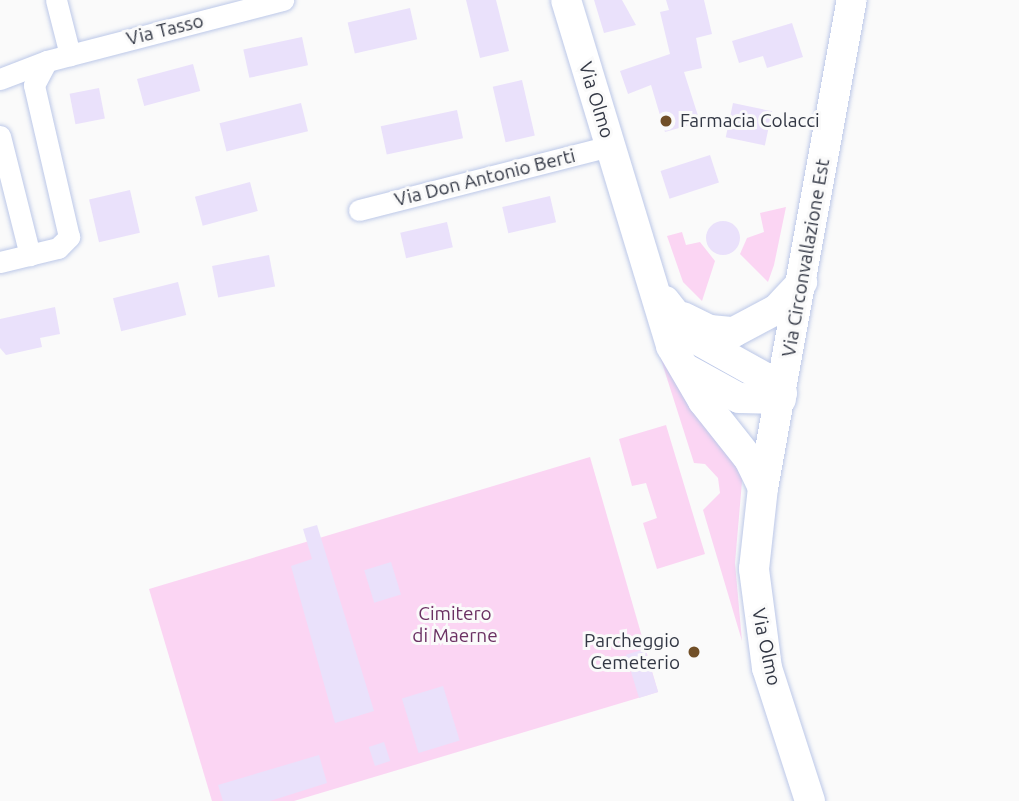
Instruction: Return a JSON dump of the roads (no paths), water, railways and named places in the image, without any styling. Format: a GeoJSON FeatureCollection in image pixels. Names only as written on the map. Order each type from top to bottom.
{"type":"FeatureCollection","features":[{"type":"Feature","properties":{"kind":"street"},"geometry":{"type":"LineString","coordinates":[[56,0],[70,55]]}},
{"type":"Feature","properties":{"kind":"street","name":"Via Tasso"},"geometry":{"type":"LineString","coordinates":[[0,79],[47,61],[283,0]]}},
{"type":"Feature","properties":{"kind":"street","name":"Via Olmo"},"geometry":{"type":"LineString","coordinates":[[566,0],[651,280],[680,365],[749,459],[763,488]]}},
{"type":"Feature","properties":{"kind":"street","name":"Via Circonvallazione Est"},"geometry":{"type":"LineString","coordinates":[[781,396],[852,0]]}},
{"type":"Feature","properties":{"kind":"street"},"geometry":{"type":"LineString","coordinates":[[0,262],[58,248],[69,237],[34,85],[47,61]]}},
{"type":"Feature","properties":{"kind":"street"},"geometry":{"type":"LineString","coordinates":[[0,136],[30,255]]}},
{"type":"Feature","properties":{"kind":"street","name":"Via Don Antonio Berti"},"geometry":{"type":"LineString","coordinates":[[359,210],[610,146]]}},
{"type":"Feature","properties":{"kind":"street","name":"Via Olmo"},"geometry":{"type":"LineString","coordinates":[[651,280],[694,338],[766,378],[781,396],[763,488],[754,569],[757,616],[767,668],[810,801]]}},
{"type":"Feature","properties":{"kind":"street","name":"Via Olmo"},"geometry":{"type":"LineString","coordinates":[[670,308],[710,330],[733,332],[777,309],[802,282]]}},
{"type":"Feature","properties":{"kind":"street"},"geometry":{"type":"LineString","coordinates":[[680,365],[739,398],[781,396]]}},
{"type":"Feature","properties":{"kind":"place","name":"Farmacia Colacci"},"geometry":{"type":"Point","coordinates":[666,121]}},
{"type":"Feature","properties":{"kind":"place","name":"Parcheggio Cemeterio"},"geometry":{"type":"Point","coordinates":[694,652]}},
{"type":"Feature","properties":{"kind":"park label","name":"Cimitero di Maerne"},"geometry":{"type":"Point","coordinates":[455,625]}}]}
